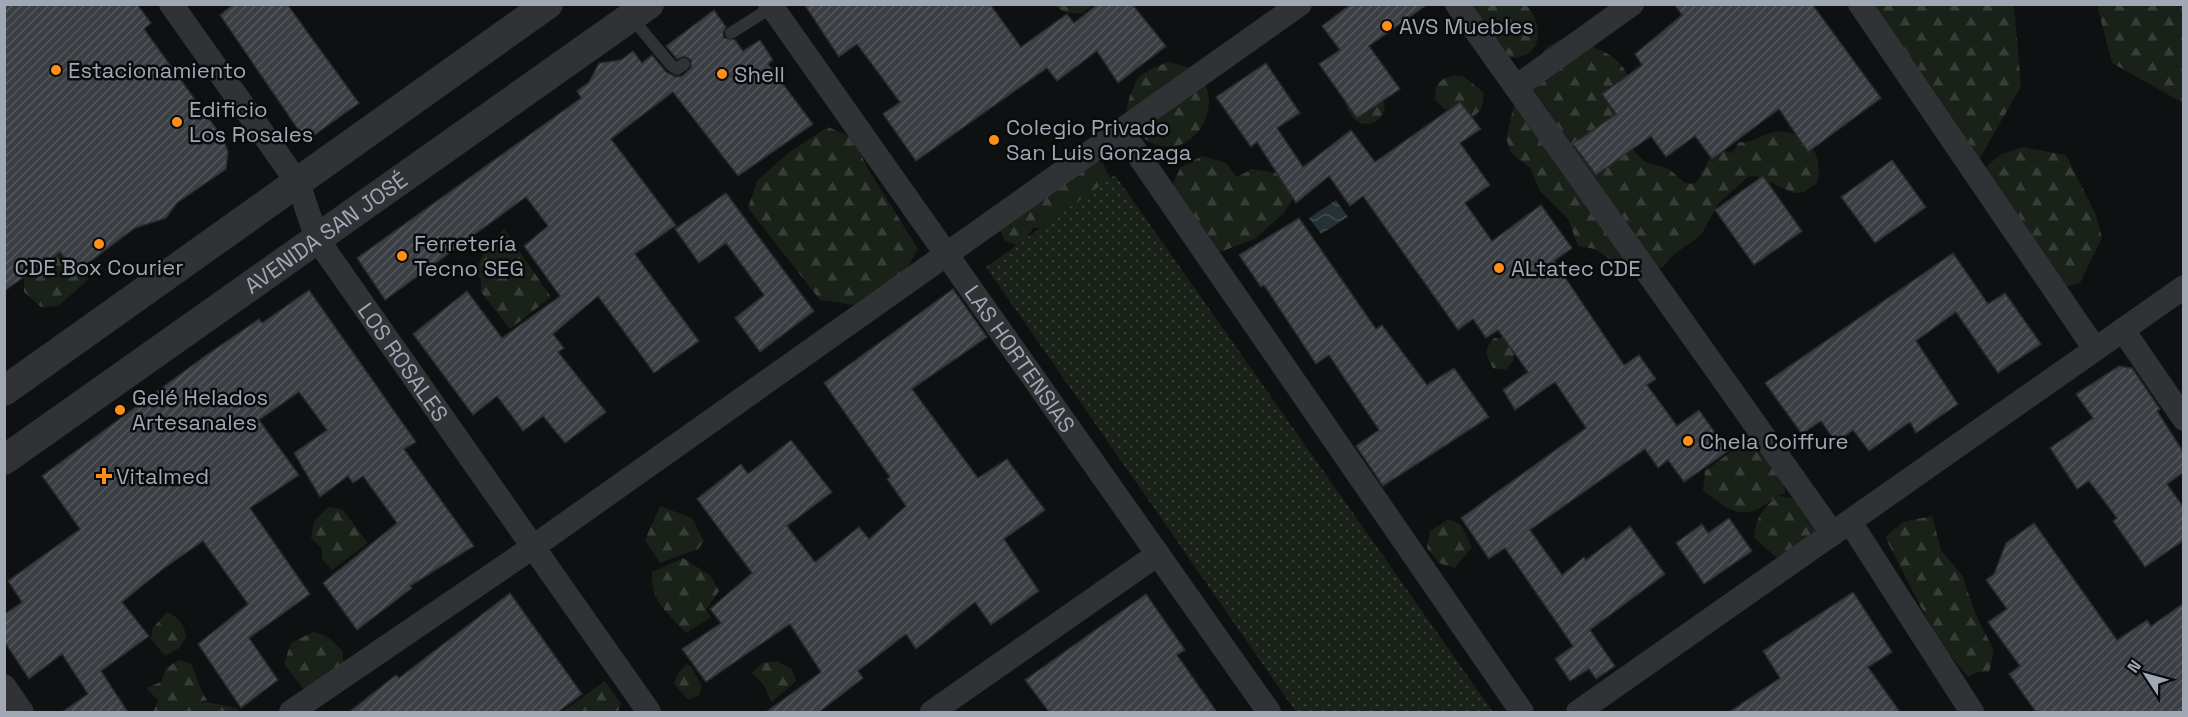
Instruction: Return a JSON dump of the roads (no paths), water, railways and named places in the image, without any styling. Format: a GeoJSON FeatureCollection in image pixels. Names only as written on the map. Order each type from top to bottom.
{"type":"FeatureCollection","features":[{"type":"Feature","properties":{"kind":"street","name":"LOS ROSALES"},"geometry":{"type":"LineString","coordinates":[[171,4],[298,183],[317,239],[649,712]]}},
{"type":"Feature","properties":{"kind":"street"},"geometry":{"type":"LineString","coordinates":[[4,391],[548,4]]}},
{"type":"Feature","properties":{"kind":"street"},"geometry":{"type":"LineString","coordinates":[[291,712],[533,547],[1300,4]]}},
{"type":"Feature","properties":{"kind":"street"},"geometry":{"type":"LineString","coordinates":[[1457,4],[1841,528],[1972,712]]}},
{"type":"Feature","properties":{"kind":"street"},"geometry":{"type":"LineString","coordinates":[[1516,87],[1632,4]]}},
{"type":"Feature","properties":{"kind":"street"},"geometry":{"type":"LineString","coordinates":[[1860,4],[2095,349]]}},
{"type":"Feature","properties":{"kind":"street","name":"LAS HORTENSIAS"},"geometry":{"type":"LineString","coordinates":[[771,6],[1269,712]]}},
{"type":"Feature","properties":{"kind":"street","name":"AVENIDA SAN JOSÉ"},"geometry":{"type":"LineString","coordinates":[[4,460],[640,11]]}},
{"type":"Feature","properties":{"kind":"street"},"geometry":{"type":"LineString","coordinates":[[1121,130],[1522,712]]}},
{"type":"Feature","properties":{"kind":"street"},"geometry":{"type":"LineString","coordinates":[[1578,712],[2184,287]]}},
{"type":"Feature","properties":{"kind":"street"},"geometry":{"type":"LineString","coordinates":[[2122,330],[2184,419]]}},
{"type":"Feature","properties":{"kind":"street"},"geometry":{"type":"LineString","coordinates":[[932,712],[1158,554]]}},
{"type":"Feature","properties":{"kind":"street"},"geometry":{"type":"LineString","coordinates":[[4,686],[22,712]]}},
{"type":"Feature","properties":{"kind":"lane"},"geometry":{"type":"LineString","coordinates":[[730,33],[771,6]]}},
{"type":"Feature","properties":{"kind":"lane"},"geometry":{"type":"LineString","coordinates":[[640,11],[671,65],[676,69],[684,64]]}},
{"type":"Feature","properties":{"kind":"water"},"geometry":{"type":"Polygon","coordinates":[[[1336,200],[1348,217],[1321,234],[1309,218],[1336,200]]]}},
{"type":"Feature","properties":{"kind":"place","name":"AVS Muebles"},"geometry":{"type":"Point","coordinates":[1387,26]}},
{"type":"Feature","properties":{"kind":"place","name":"Estacionamiento"},"geometry":{"type":"Point","coordinates":[56,70]}},
{"type":"Feature","properties":{"kind":"place","name":"Shell"},"geometry":{"type":"Point","coordinates":[722,74]}},
{"type":"Feature","properties":{"kind":"place","name":"Edificio Los Rosales"},"geometry":{"type":"Point","coordinates":[177,122]}},
{"type":"Feature","properties":{"kind":"place","name":"Colegio Privado San Luis Gonzaga"},"geometry":{"type":"Point","coordinates":[994,140]}},
{"type":"Feature","properties":{"kind":"place","name":"CDE Box Courier"},"geometry":{"type":"Point","coordinates":[99,244]}},
{"type":"Feature","properties":{"kind":"place","name":"Ferretería Tecno SEG"},"geometry":{"type":"Point","coordinates":[402,256]}},
{"type":"Feature","properties":{"kind":"place","name":"ALtatec CDE"},"geometry":{"type":"Point","coordinates":[1499,268]}},
{"type":"Feature","properties":{"kind":"place","name":"Gelé Helados Artesanales"},"geometry":{"type":"Point","coordinates":[120,410]}},
{"type":"Feature","properties":{"kind":"place","name":"Chela Coiffure"},"geometry":{"type":"Point","coordinates":[1688,441]}},
{"type":"Feature","properties":{"kind":"place","name":"Vitalmed"},"geometry":{"type":"Point","coordinates":[104,476]}}]}
